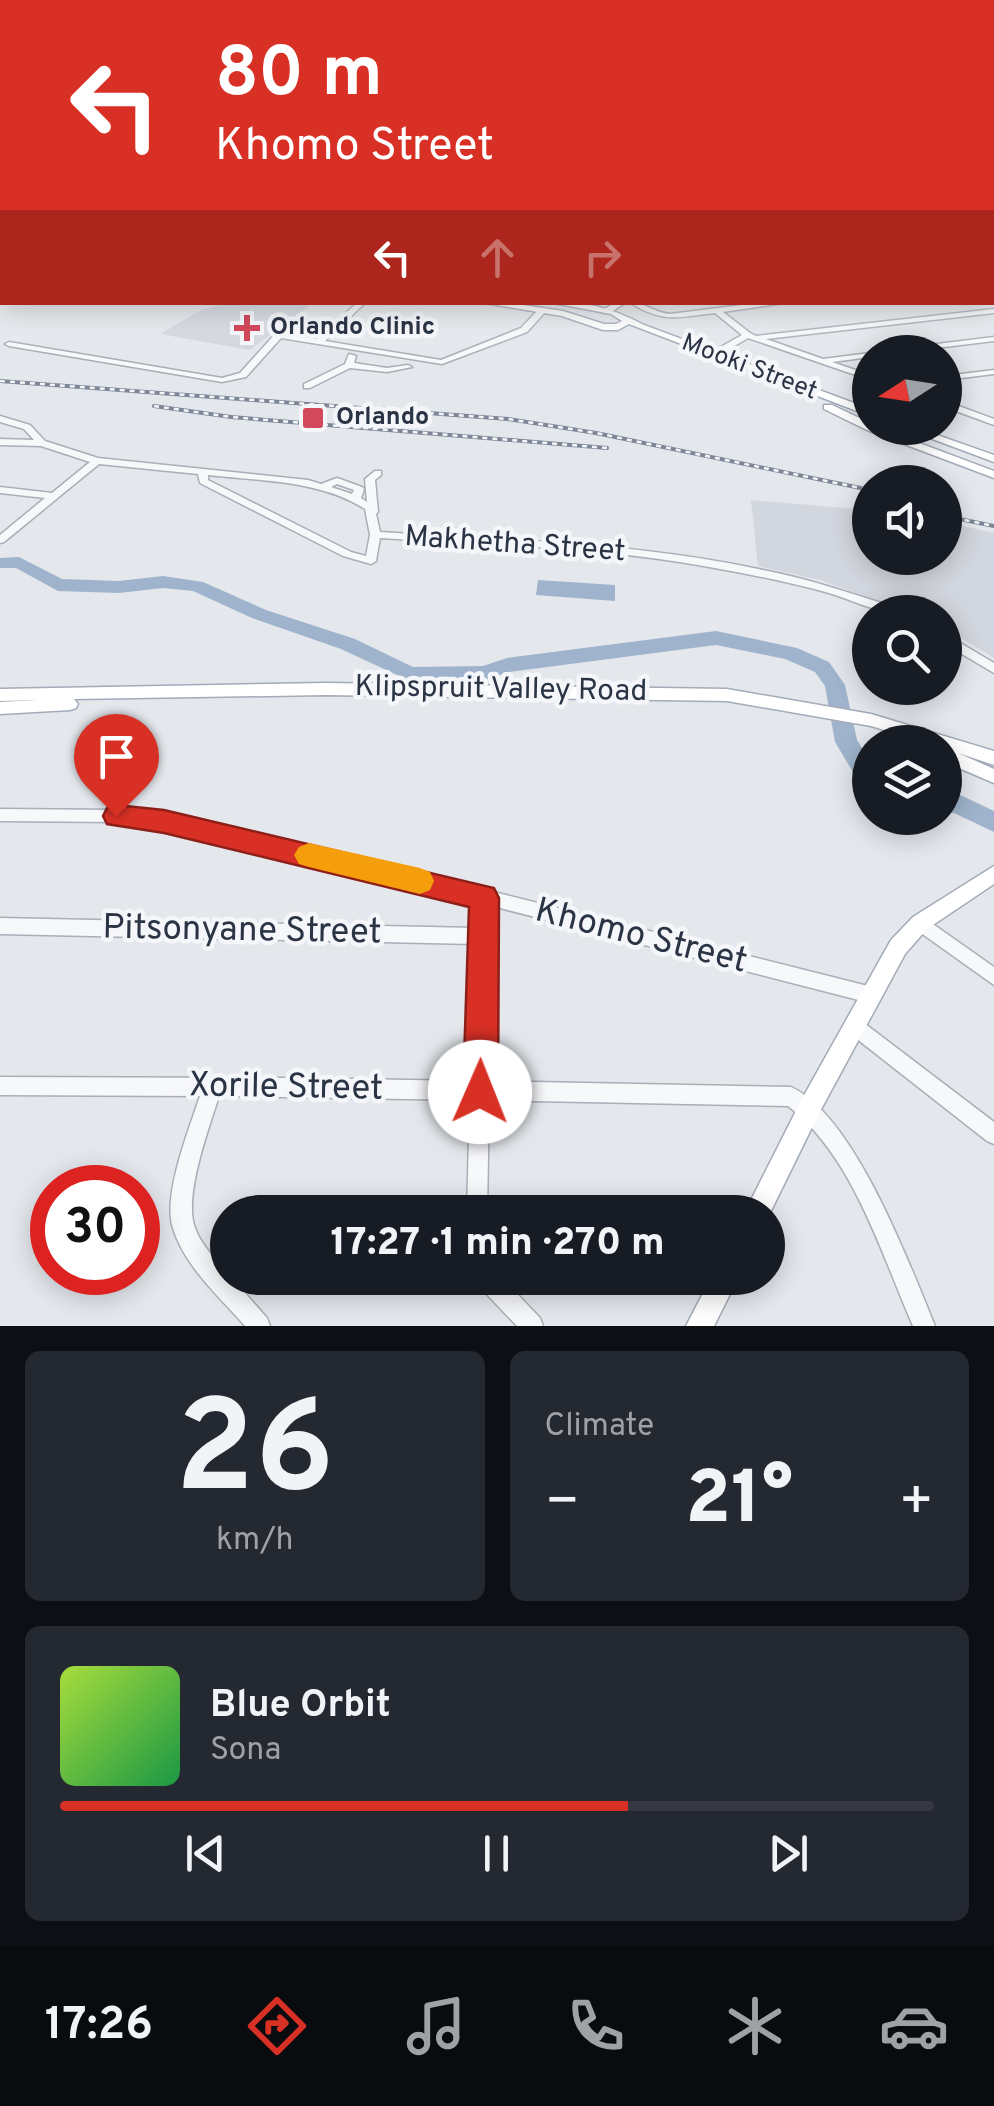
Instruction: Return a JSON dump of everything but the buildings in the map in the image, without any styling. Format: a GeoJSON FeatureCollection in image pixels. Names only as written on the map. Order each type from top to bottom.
{"type":"FeatureCollection","features":[{"type":"Feature","properties":{"kind":"main road"},"geometry":{"type":"LineString","coordinates":[[502,305],[588,320],[624,314]]}},
{"type":"Feature","properties":{"kind":"main road"},"geometry":{"type":"LineString","coordinates":[[569,305],[624,314]]}},
{"type":"Feature","properties":{"kind":"main road"},"geometry":{"type":"LineString","coordinates":[[588,320],[603,311]]}},
{"type":"Feature","properties":{"kind":"main road","name":"Mooki Street"},"geometry":{"type":"LineString","coordinates":[[624,314],[654,341],[852,419]]}},
{"type":"Feature","properties":{"kind":"main road","name":"Mooki Street"},"geometry":{"type":"LineString","coordinates":[[624,314],[713,355],[852,406]]}},
{"type":"Feature","properties":{"kind":"main road","name":"Mooki Street"},"geometry":{"type":"LineString","coordinates":[[916,445],[994,476]]}},
{"type":"Feature","properties":{"kind":"main road"},"geometry":{"type":"LineString","coordinates":[[954,445],[994,460]]}},
{"type":"Feature","properties":{"kind":"main road","name":"Klipspruit Valley Road"},"geometry":{"type":"LineString","coordinates":[[0,695],[325,688],[727,694],[873,725]]}},
{"type":"Feature","properties":{"kind":"main road","name":"Klipspruit Valley Road"},"geometry":{"type":"LineString","coordinates":[[0,708],[353,697],[649,700],[786,707]]}},
{"type":"Feature","properties":{"kind":"main road","name":"Klipspruit Valley Road"},"geometry":{"type":"LineString","coordinates":[[962,748],[994,756]]}},
{"type":"Feature","properties":{"kind":"main road"},"geometry":{"type":"LineString","coordinates":[[962,762],[994,776]]}},
{"type":"Feature","properties":{"kind":"main road"},"geometry":{"type":"LineString","coordinates":[[766,1195],[898,947],[920,924],[994,874]]}},
{"type":"Feature","properties":{"kind":"main road"},"geometry":{"type":"LineString","coordinates":[[700,1326],[716,1295]]}},
{"type":"Feature","properties":{"kind":"street"},"geometry":{"type":"LineString","coordinates":[[320,342],[360,305]]}},
{"type":"Feature","properties":{"kind":"street"},"geometry":{"type":"LineString","coordinates":[[692,305],[700,312]]}},
{"type":"Feature","properties":{"kind":"street"},"geometry":{"type":"LineString","coordinates":[[624,314],[700,312],[745,305]]}},
{"type":"Feature","properties":{"kind":"street"},"geometry":{"type":"LineString","coordinates":[[716,310],[751,337],[852,372]]}},
{"type":"Feature","properties":{"kind":"street"},"geometry":{"type":"LineString","coordinates":[[713,355],[751,337],[994,310]]}},
{"type":"Feature","properties":{"kind":"street"},"geometry":{"type":"LineString","coordinates":[[307,386],[352,357],[448,360],[524,330],[542,311]]}},
{"type":"Feature","properties":{"kind":"street"},"geometry":{"type":"LineString","coordinates":[[8,344],[222,380],[242,375],[292,325]]}},
{"type":"Feature","properties":{"kind":"street"},"geometry":{"type":"LineString","coordinates":[[279,336],[320,342],[392,370],[423,368],[430,362]]}},
{"type":"Feature","properties":{"kind":"street"},"geometry":{"type":"LineString","coordinates":[[962,343],[994,339]]}},
{"type":"Feature","properties":{"kind":"street"},"geometry":{"type":"LineString","coordinates":[[821,361],[852,357]]}},
{"type":"Feature","properties":{"kind":"street"},"geometry":{"type":"LineString","coordinates":[[962,376],[994,372]]}},
{"type":"Feature","properties":{"kind":"street"},"geometry":{"type":"LineString","coordinates":[[970,413],[994,409]]}},
{"type":"Feature","properties":{"kind":"street"},"geometry":{"type":"LineString","coordinates":[[962,410],[994,422]]}},
{"type":"Feature","properties":{"kind":"street"},"geometry":{"type":"LineString","coordinates":[[0,419],[27,426],[42,442]]}},
{"type":"Feature","properties":{"kind":"street"},"geometry":{"type":"LineString","coordinates":[[0,442],[42,442]]}},
{"type":"Feature","properties":{"kind":"street","name":"Makhetha Street"},"geometry":{"type":"LineString","coordinates":[[42,442],[97,461],[323,486],[356,498],[370,508],[375,535],[635,553],[718,563],[816,584],[852,597]]}},
{"type":"Feature","properties":{"kind":"street"},"geometry":{"type":"LineString","coordinates":[[5,536],[97,461]]}},
{"type":"Feature","properties":{"kind":"street"},"geometry":{"type":"LineString","coordinates":[[203,472],[203,481],[347,554],[371,561],[375,535]]}},
{"type":"Feature","properties":{"kind":"street"},"geometry":{"type":"LineString","coordinates":[[373,516],[370,479],[378,473]]}},
{"type":"Feature","properties":{"kind":"street"},"geometry":{"type":"LineString","coordinates":[[0,490],[54,496]]}},
{"type":"Feature","properties":{"kind":"street"},"geometry":{"type":"LineString","coordinates":[[962,649],[994,669]]}},
{"type":"Feature","properties":{"kind":"street","name":"Khomo Street"},"geometry":{"type":"LineString","coordinates":[[0,815],[146,818],[870,994]]}},
{"type":"Feature","properties":{"kind":"street"},"geometry":{"type":"LineString","coordinates":[[478,1195],[484,898]]}},
{"type":"Feature","properties":{"kind":"street"},"geometry":{"type":"LineString","coordinates":[[920,924],[994,978]]}},
{"type":"Feature","properties":{"kind":"street","name":"Pitsonyane Street"},"geometry":{"type":"LineString","coordinates":[[0,926],[484,936]]}},
{"type":"Feature","properties":{"kind":"street"},"geometry":{"type":"LineString","coordinates":[[854,1026],[994,1134]]}},
{"type":"Feature","properties":{"kind":"street","name":"Xorile Street"},"geometry":{"type":"LineString","coordinates":[[0,1086],[781,1096],[810,1106]]}},
{"type":"Feature","properties":{"kind":"street"},"geometry":{"type":"LineString","coordinates":[[212,1087],[184,1192],[182,1222],[192,1242],[259,1326]]}},
{"type":"Feature","properties":{"kind":"street"},"geometry":{"type":"LineString","coordinates":[[810,1106],[852,1167],[924,1326]]}},
{"type":"Feature","properties":{"kind":"street"},"geometry":{"type":"LineString","coordinates":[[503,1295],[532,1326]]}},
{"type":"Feature","properties":{"kind":"shaded area"},"geometry":{"type":"Polygon","coordinates":[[[220,305],[310,306],[250,350],[160,334],[201,310],[220,305]]]}},
{"type":"Feature","properties":{"kind":"shaded area"},"geometry":{"type":"Polygon","coordinates":[[[751,500],[852,508],[852,575],[962,575],[962,526],[994,533],[994,658],[962,638],[962,595],[861,595],[820,580],[758,566],[751,500]]]}},
{"type":"Feature","properties":{"kind":"water"},"geometry":{"type":"Polygon","coordinates":[[[538,580],[615,585],[615,601],[536,595],[538,580]]]}},
{"type":"Feature","properties":{"kind":"waterway"},"geometry":{"type":"LineString","coordinates":[[0,563],[19,562],[58,585],[119,587],[163,582],[197,586],[259,614],[348,644],[410,674],[484,673],[507,665],[716,638],[790,653],[822,667],[835,685],[846,742],[852,752]]}},
{"type":"Feature","properties":{"kind":"waterway"},"geometry":{"type":"LineString","coordinates":[[962,806],[994,822]]}},
{"type":"Feature","properties":{"kind":"railway"},"geometry":{"type":"LineString","coordinates":[[0,381],[508,419],[596,433],[852,486]]}},
{"type":"Feature","properties":{"kind":"railway"},"geometry":{"type":"LineString","coordinates":[[154,406],[231,417],[607,448]]}},
{"type":"Feature","properties":{"kind":"railway"},"geometry":{"type":"LineString","coordinates":[[962,519],[994,526]]}},
{"type":"Feature","properties":{"kind":"slow traffic"},"geometry":{"type":"LineString","coordinates":[[309,855],[420,881]]}},
{"type":"Feature","properties":{"kind":"place","name":"Orlando Clinic"},"geometry":{"type":"Point","coordinates":[247,328]}},
{"type":"Feature","properties":{"kind":"place","name":"Orlando"},"geometry":{"type":"Point","coordinates":[313,418]}},
{"type":"Feature","properties":{"kind":"route"},"geometry":{"type":"LineString","coordinates":[[116,816],[164,822],[484,898],[480,1092]]}}]}
